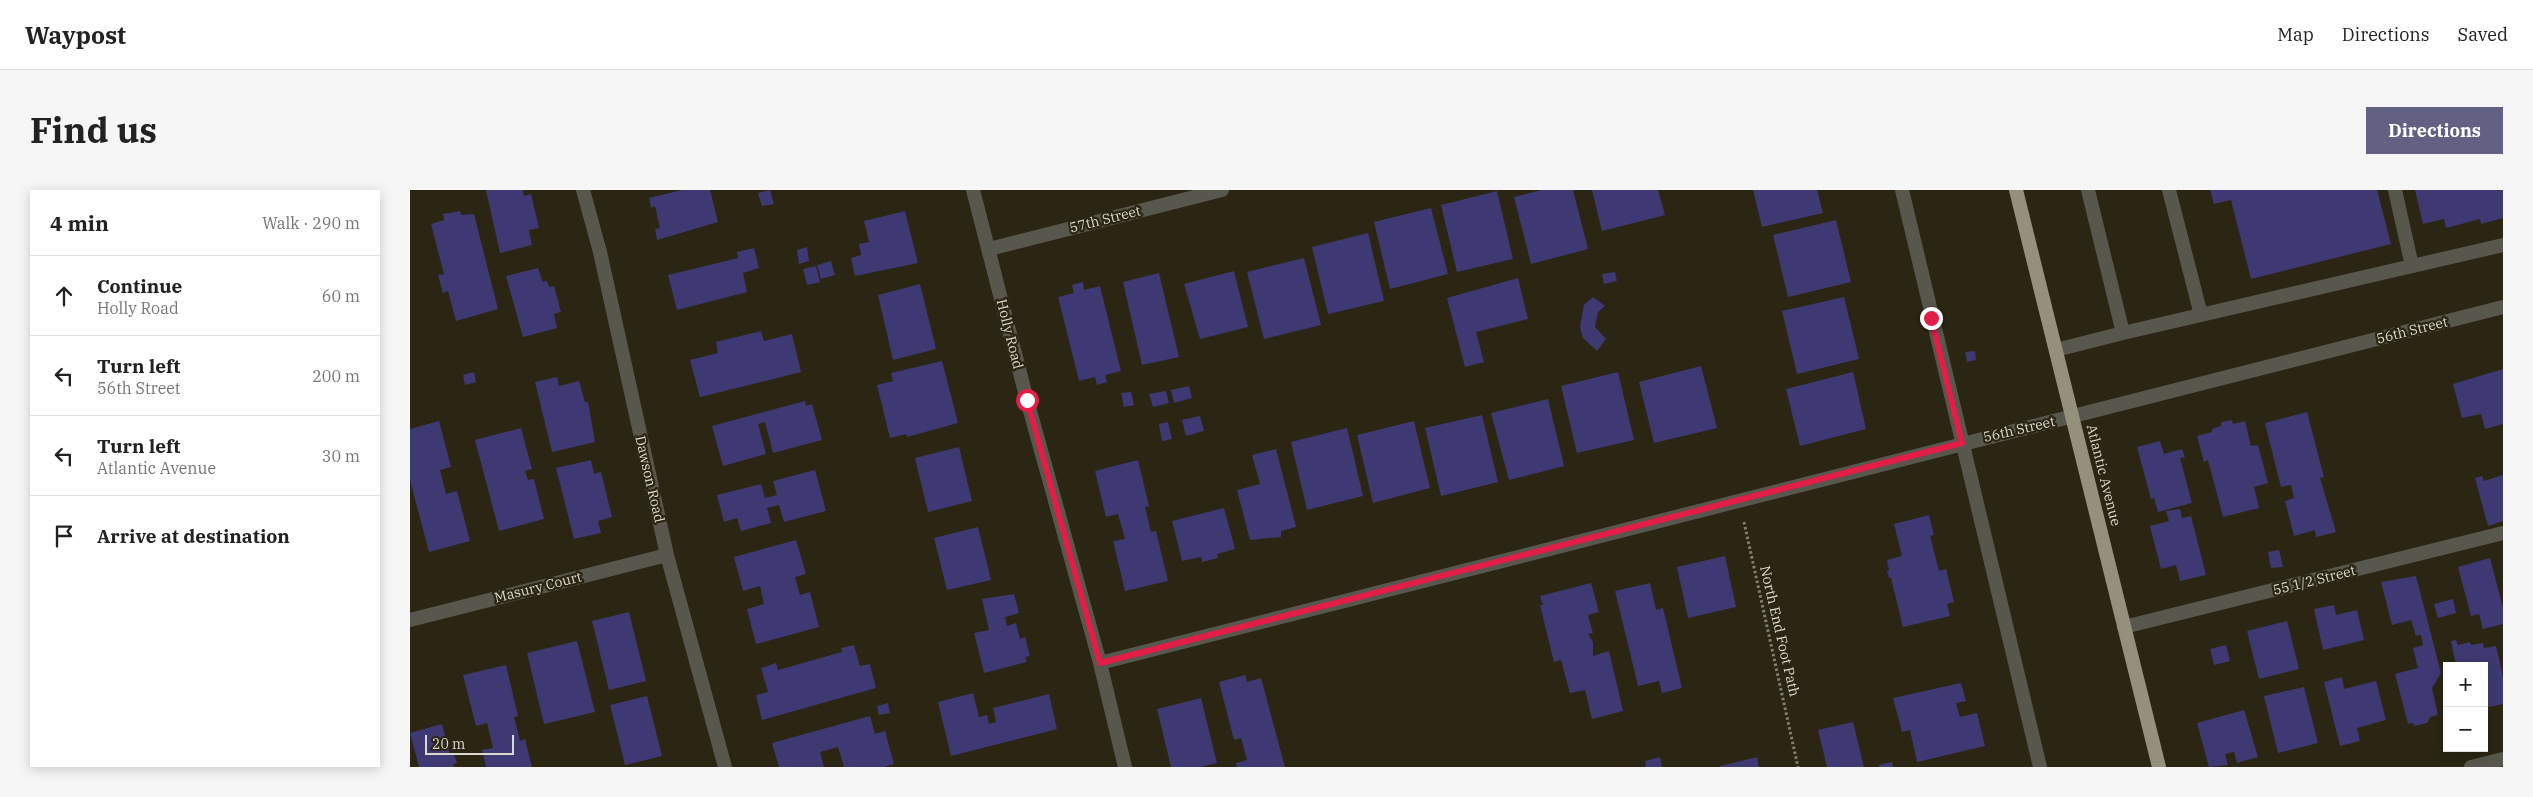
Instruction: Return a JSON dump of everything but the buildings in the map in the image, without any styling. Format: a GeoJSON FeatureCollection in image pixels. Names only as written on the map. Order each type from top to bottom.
{"type":"FeatureCollection","features":[{"type":"Feature","properties":{"kind":"highway","name":"Atlantic Avenue"},"geometry":{"type":"LineString","coordinates":[[2016,190],[2159,767]]}},
{"type":"Feature","properties":{"kind":"street","name":"Dawson Road"},"geometry":{"type":"LineString","coordinates":[[582,190],[600,252],[667,555],[725,767]]}},
{"type":"Feature","properties":{"kind":"street","name":"Holly Road"},"geometry":{"type":"LineString","coordinates":[[973,190],[1027,400],[1100,663],[1125,767]]}},
{"type":"Feature","properties":{"kind":"street","name":"57th Street"},"geometry":{"type":"LineString","coordinates":[[989,249],[1222,190]]}},
{"type":"Feature","properties":{"kind":"street"},"geometry":{"type":"LineString","coordinates":[[1902,190],[2040,767]]}},
{"type":"Feature","properties":{"kind":"street"},"geometry":{"type":"LineString","coordinates":[[2088,190],[2123,333]]}},
{"type":"Feature","properties":{"kind":"street"},"geometry":{"type":"LineString","coordinates":[[2170,190],[2200,315]]}},
{"type":"Feature","properties":{"kind":"street"},"geometry":{"type":"LineString","coordinates":[[2396,190],[2412,266]]}},
{"type":"Feature","properties":{"kind":"street"},"geometry":{"type":"LineString","coordinates":[[2056,350],[2503,244]]}},
{"type":"Feature","properties":{"kind":"street","name":"56th Street"},"geometry":{"type":"LineString","coordinates":[[1100,663],[2503,307]]}},
{"type":"Feature","properties":{"kind":"street","name":"55 1/2 Street"},"geometry":{"type":"LineString","coordinates":[[2124,626],[2503,533]]}},
{"type":"Feature","properties":{"kind":"street","name":"Masury Court"},"geometry":{"type":"LineString","coordinates":[[410,620],[667,555]]}},
{"type":"Feature","properties":{"kind":"street"},"geometry":{"type":"LineString","coordinates":[[2471,767],[2503,759]]}},
{"type":"Feature","properties":{"kind":"path","name":"North End Foot Path"},"geometry":{"type":"LineString","coordinates":[[1739,500],[1798,767]]}},
{"type":"Feature","properties":{"kind":"route"},"geometry":{"type":"LineString","coordinates":[[1027,400],[1100,663],[1962,443],[1931,318]]}}]}
